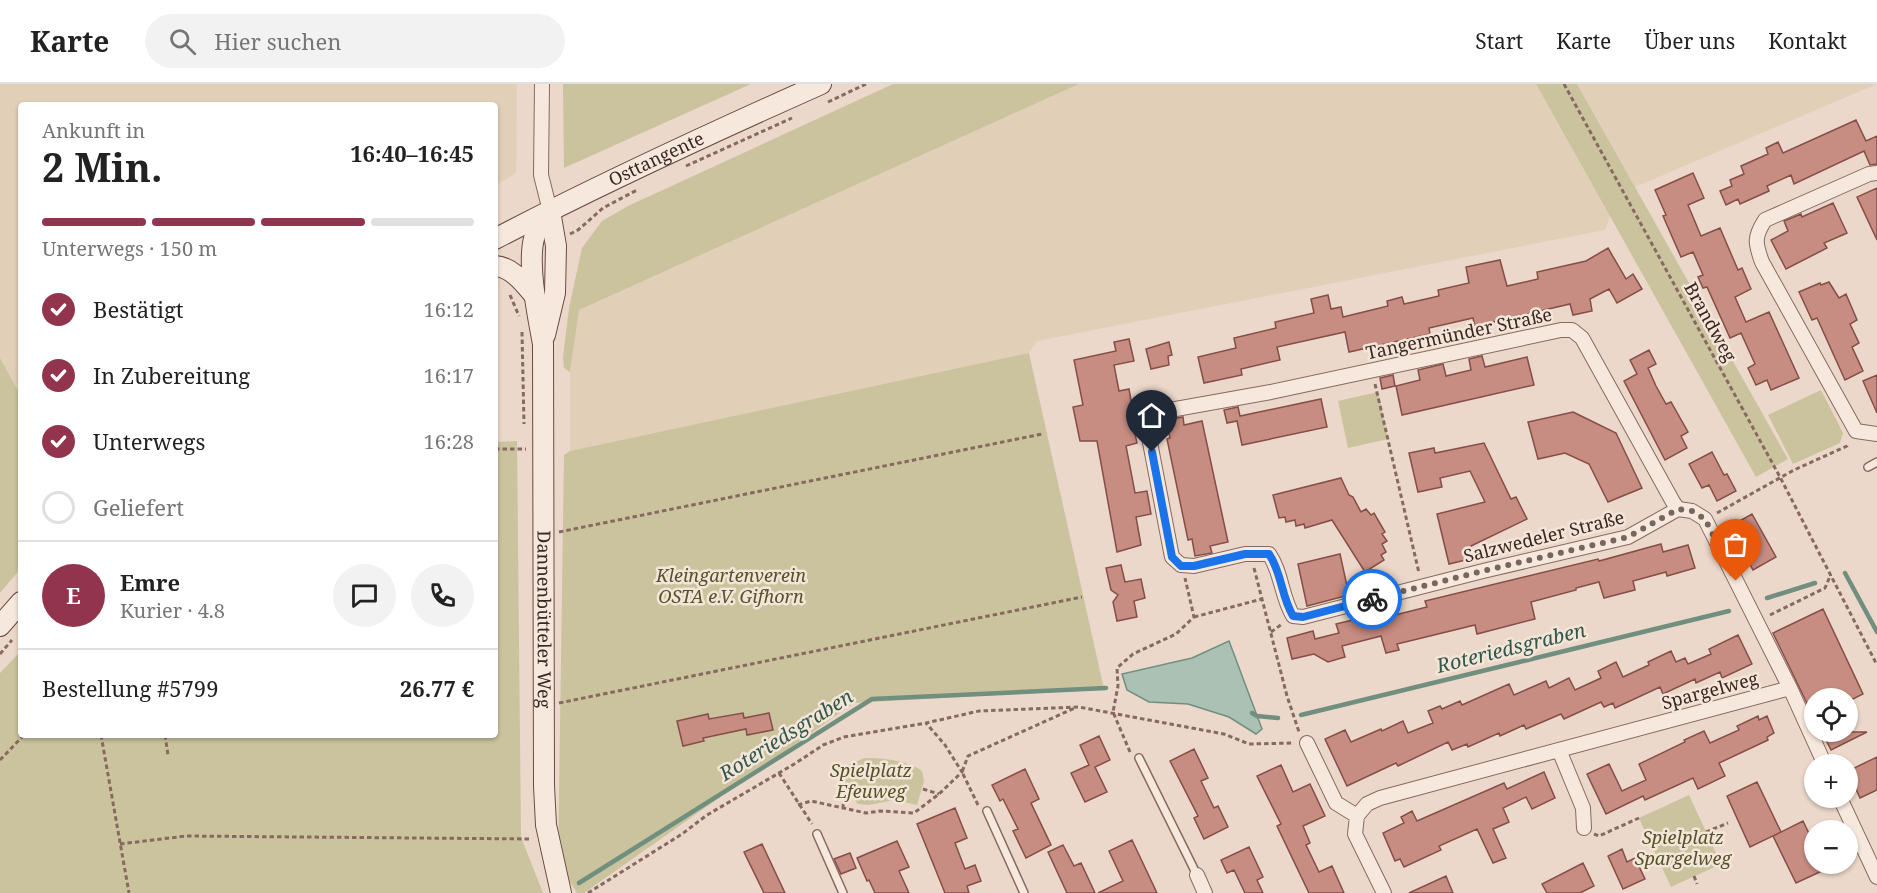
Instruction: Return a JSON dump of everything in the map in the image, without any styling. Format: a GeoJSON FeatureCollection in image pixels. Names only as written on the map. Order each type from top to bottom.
{"type":"FeatureCollection","features":[{"type":"Feature","properties":{"kind":"street","name":"Dannenbütteler Weg"},"geometry":{"type":"LineString","coordinates":[[542,84],[541,175],[556,239],[555,293],[543,344]]}},
{"type":"Feature","properties":{"kind":"street","name":"Osttangente"},"geometry":{"type":"LineString","coordinates":[[498,238],[733,123],[823,94]]}},
{"type":"Feature","properties":{"kind":"street"},"geometry":{"type":"LineString","coordinates":[[1877,173],[1869,174],[1765,220],[1757,232],[1756,246],[1762,262],[1856,431],[1877,434]]}},
{"type":"Feature","properties":{"kind":"street","name":"Dannenbütteler Weg"},"geometry":{"type":"LineString","coordinates":[[550,211],[535,234],[533,250],[534,296],[543,344],[543,706],[546,825],[561,893]]}},
{"type":"Feature","properties":{"kind":"street"},"geometry":{"type":"LineString","coordinates":[[498,266],[520,278],[534,296]]}},
{"type":"Feature","properties":{"kind":"street","name":"Tangermünder Straße"},"geometry":{"type":"LineString","coordinates":[[1181,566],[1172,557],[1148,432],[1150,418],[1158,412],[1561,330],[1572,330],[1582,338],[1678,509]]}},
{"type":"Feature","properties":{"kind":"street"},"geometry":{"type":"LineString","coordinates":[[1678,509],[1692,511],[1705,519],[1790,688],[1820,754]]}},
{"type":"Feature","properties":{"kind":"street","name":"Salzwedeler Straße"},"geometry":{"type":"LineString","coordinates":[[1249,558],[1269,554],[1276,565],[1287,606],[1293,616],[1303,617],[1628,537],[1678,509]]}},
{"type":"Feature","properties":{"kind":"street"},"geometry":{"type":"LineString","coordinates":[[1181,566],[1249,558]]}},
{"type":"Feature","properties":{"kind":"street"},"geometry":{"type":"LineString","coordinates":[[7,632],[18,608]]}},
{"type":"Feature","properties":{"kind":"street","name":"Spargelweg"},"geometry":{"type":"LineString","coordinates":[[1357,816],[1366,804],[1380,798],[1790,688]]}},
{"type":"Feature","properties":{"kind":"street"},"geometry":{"type":"LineString","coordinates":[[1307,743],[1336,802],[1357,816],[1355,834],[1384,893]]}},
{"type":"Feature","properties":{"kind":"street"},"geometry":{"type":"LineString","coordinates":[[1559,750],[1583,807],[1584,828]]}},
{"type":"Feature","properties":{"kind":"street"},"geometry":{"type":"LineString","coordinates":[[1845,808],[1877,877]]}},
{"type":"Feature","properties":{"kind":"street"},"geometry":{"type":"LineString","coordinates":[[1197,875],[1205,893]]}},
{"type":"Feature","properties":{"kind":"lane"},"geometry":{"type":"LineString","coordinates":[[1868,467],[1877,462]]}},
{"type":"Feature","properties":{"kind":"lane"},"geometry":{"type":"LineString","coordinates":[[1139,758],[1197,875]]}},
{"type":"Feature","properties":{"kind":"lane"},"geometry":{"type":"LineString","coordinates":[[987,811],[1024,893]]}},
{"type":"Feature","properties":{"kind":"lane"},"geometry":{"type":"LineString","coordinates":[[817,834],[843,893]]}},
{"type":"Feature","properties":{"kind":"path"},"geometry":{"type":"LineString","coordinates":[[823,94],[866,84]]}},
{"type":"Feature","properties":{"kind":"path","name":"Brandweg"},"geometry":{"type":"LineString","coordinates":[[1564,84],[1780,477],[1877,665]]}},
{"type":"Feature","properties":{"kind":"path"},"geometry":{"type":"LineString","coordinates":[[686,167],[792,118]]}},
{"type":"Feature","properties":{"kind":"path"},"geometry":{"type":"LineString","coordinates":[[556,239],[578,230],[603,208],[643,186]]}},
{"type":"Feature","properties":{"kind":"path"},"geometry":{"type":"LineString","coordinates":[[1371,370],[1422,586]]}},
{"type":"Feature","properties":{"kind":"path"},"geometry":{"type":"LineString","coordinates":[[1705,519],[1780,477],[1847,446],[1856,431]]}},
{"type":"Feature","properties":{"kind":"path"},"geometry":{"type":"LineString","coordinates":[[543,534],[603,525],[1042,434]]}},
{"type":"Feature","properties":{"kind":"path"},"geometry":{"type":"LineString","coordinates":[[498,449],[517,450]]}},
{"type":"Feature","properties":{"kind":"path"},"geometry":{"type":"LineString","coordinates":[[1249,558],[1298,730],[1307,743]]}},
{"type":"Feature","properties":{"kind":"path"},"geometry":{"type":"LineString","coordinates":[[1181,566],[1194,617]]}},
{"type":"Feature","properties":{"kind":"path"},"geometry":{"type":"LineString","coordinates":[[1756,622],[1825,588],[1831,574]]}},
{"type":"Feature","properties":{"kind":"path"},"geometry":{"type":"LineString","coordinates":[[543,706],[1082,597]]}},
{"type":"Feature","properties":{"kind":"path"},"geometry":{"type":"LineString","coordinates":[[1139,758],[1131,753],[1113,712],[1118,686],[1118,668],[1133,654],[1176,634],[1194,617],[1262,599]]}},
{"type":"Feature","properties":{"kind":"path"},"geometry":{"type":"LineString","coordinates":[[0,654],[7,632]]}},
{"type":"Feature","properties":{"kind":"path"},"geometry":{"type":"LineString","coordinates":[[588,893],[682,834],[707,815],[823,745],[844,737],[979,711],[1079,707],[1224,734],[1249,744],[1307,743]]}},
{"type":"Feature","properties":{"kind":"path"},"geometry":{"type":"LineString","coordinates":[[798,805],[811,801],[866,813],[880,811],[914,813],[962,772],[969,756],[1079,707]]}},
{"type":"Feature","properties":{"kind":"path"},"geometry":{"type":"LineString","coordinates":[[926,723],[945,745],[980,808],[987,811]]}},
{"type":"Feature","properties":{"kind":"path"},"geometry":{"type":"LineString","coordinates":[[0,760],[21,738]]}},
{"type":"Feature","properties":{"kind":"path"},"geometry":{"type":"LineString","coordinates":[[102,738],[129,893]]}},
{"type":"Feature","properties":{"kind":"path"},"geometry":{"type":"LineString","coordinates":[[165,738],[168,754]]}},
{"type":"Feature","properties":{"kind":"path"},"geometry":{"type":"LineString","coordinates":[[779,773],[817,834]]}},
{"type":"Feature","properties":{"kind":"path"},"geometry":{"type":"LineString","coordinates":[[923,789],[939,794]]}},
{"type":"Feature","properties":{"kind":"path"},"geometry":{"type":"LineString","coordinates":[[843,808],[844,793],[848,792]]}},
{"type":"Feature","properties":{"kind":"path"},"geometry":{"type":"LineString","coordinates":[[1584,828],[1599,837],[1639,818]]}},
{"type":"Feature","properties":{"kind":"path"},"geometry":{"type":"LineString","coordinates":[[1706,832],[1728,823]]}},
{"type":"Feature","properties":{"kind":"path"},"geometry":{"type":"LineString","coordinates":[[120,843],[186,836],[533,839]]}},
{"type":"Feature","properties":{"kind":"path"},"geometry":{"type":"LineString","coordinates":[[1694,876],[1697,884]]}},
{"type":"Feature","properties":{"kind":"shaded area"},"geometry":{"type":"Polygon","coordinates":[[[0,84],[517,84],[516,173],[498,184],[498,102],[18,102],[18,391],[0,358],[0,84]]]}},
{"type":"Feature","properties":{"kind":"shaded area"},"geometry":{"type":"Polygon","coordinates":[[[1079,84],[1536,84],[1610,216],[1605,230],[1037,341],[1029,353],[570,451],[570,372],[579,310],[1079,84]]]}},
{"type":"Feature","properties":{"kind":"shaded area"},"geometry":{"type":"Polygon","coordinates":[[[1577,84],[1877,84],[1635,187],[1577,84]]]}},
{"type":"Feature","properties":{"kind":"shaded area"},"geometry":{"type":"Polygon","coordinates":[[[1229,641],[1262,729],[1256,734],[1229,717],[1188,704],[1149,702],[1127,690],[1122,674],[1192,658],[1229,641]]]}},
{"type":"Feature","properties":{"kind":"green space"},"geometry":{"type":"Polygon","coordinates":[[[563,84],[751,84],[564,168],[563,84]]]}},
{"type":"Feature","properties":{"kind":"green space"},"geometry":{"type":"Polygon","coordinates":[[[893,84],[1079,84],[579,310],[570,372],[564,368],[563,357],[569,308],[582,248],[602,221],[628,206],[893,84]]]}},
{"type":"Feature","properties":{"kind":"green space"},"geometry":{"type":"Polygon","coordinates":[[[1536,84],[1577,84],[1788,459],[1756,477],[1536,84]]]}},
{"type":"Feature","properties":{"kind":"green space","name":"Kleingartenverein OSTA e.V. Gifhorn"},"geometry":{"type":"Polygon","coordinates":[[[1029,353],[1104,689],[854,703],[584,893],[577,893],[558,864],[564,455],[570,451],[1029,353]]]}},
{"type":"Feature","properties":{"kind":"green space"},"geometry":{"type":"Polygon","coordinates":[[[0,358],[18,391],[18,572],[0,593],[0,358]]]}},
{"type":"Feature","properties":{"kind":"green space"},"geometry":{"type":"Polygon","coordinates":[[[1821,390],[1843,433],[1840,443],[1793,464],[1768,415],[1821,390]]]}},
{"type":"Feature","properties":{"kind":"green space"},"geometry":{"type":"Polygon","coordinates":[[[1378,392],[1388,439],[1348,448],[1338,401],[1378,392]]]}},
{"type":"Feature","properties":{"kind":"green space"},"geometry":{"type":"Polygon","coordinates":[[[517,441],[521,837],[543,893],[0,893],[0,673],[18,654],[18,738],[498,738],[498,442],[517,441]]]}},
{"type":"Feature","properties":{"kind":"green space","name":"Spielplatz Efeuweg"},"geometry":{"type":"Polygon","coordinates":[[[865,758],[902,762],[922,771],[924,781],[917,805],[895,800],[868,805],[858,804],[844,786],[837,772],[865,758]]]}},
{"type":"Feature","properties":{"kind":"green space","name":"Spielplatz Spargelweg"},"geometry":{"type":"Polygon","coordinates":[[[1689,795],[1721,864],[1671,887],[1639,818],[1689,795]]]}},
{"type":"Feature","properties":{"kind":"building"},"geometry":{"type":"Polygon","coordinates":[[[1856,120],[1866,141],[1877,136],[1877,164],[1870,165],[1864,151],[1794,184],[1791,175],[1767,186],[1769,191],[1740,204],[1738,199],[1726,205],[1720,191],[1732,186],[1730,180],[1744,174],[1741,166],[1768,154],[1766,148],[1778,142],[1783,153],[1856,120]]]}},
{"type":"Feature","properties":{"kind":"building"},"geometry":{"type":"Polygon","coordinates":[[[1693,173],[1704,198],[1688,205],[1701,236],[1720,228],[1738,270],[1742,268],[1751,289],[1735,297],[1746,322],[1769,312],[1799,378],[1771,390],[1767,380],[1756,385],[1748,368],[1755,364],[1741,333],[1730,338],[1707,287],[1703,288],[1698,277],[1703,275],[1693,252],[1681,257],[1663,216],[1666,215],[1655,190],[1693,173]]]}},
{"type":"Feature","properties":{"kind":"building"},"geometry":{"type":"Polygon","coordinates":[[[1877,188],[1877,240],[1857,197],[1877,188]]]}},
{"type":"Feature","properties":{"kind":"building"},"geometry":{"type":"Polygon","coordinates":[[[1833,203],[1847,233],[1824,243],[1827,248],[1786,269],[1771,240],[1788,231],[1784,221],[1801,214],[1802,217],[1833,203]]]}},
{"type":"Feature","properties":{"kind":"building"},"geometry":{"type":"Polygon","coordinates":[[[1608,248],[1626,279],[1633,274],[1642,289],[1617,303],[1609,289],[1590,299],[1592,311],[1573,315],[1570,304],[1489,323],[1491,332],[1477,335],[1473,318],[1429,328],[1430,334],[1349,352],[1345,332],[1277,347],[1280,360],[1241,369],[1242,375],[1204,383],[1198,357],[1236,348],[1234,338],[1276,328],[1275,322],[1314,313],[1311,299],[1328,295],[1331,309],[1341,307],[1343,317],[1388,306],[1387,301],[1402,297],[1404,304],[1439,296],[1438,290],[1469,283],[1466,267],[1500,260],[1507,286],[1538,279],[1537,272],[1586,261],[1608,248]]]}},
{"type":"Feature","properties":{"kind":"building"},"geometry":{"type":"Polygon","coordinates":[[[1829,282],[1839,298],[1846,294],[1857,320],[1850,324],[1859,343],[1852,347],[1863,371],[1845,380],[1817,318],[1812,320],[1799,292],[1820,283],[1821,285],[1829,282]]]}},
{"type":"Feature","properties":{"kind":"building"},"geometry":{"type":"Polygon","coordinates":[[[1129,339],[1134,361],[1114,365],[1119,391],[1129,389],[1133,411],[1130,412],[1137,443],[1126,446],[1135,493],[1147,491],[1151,514],[1136,517],[1141,545],[1117,552],[1097,441],[1080,441],[1073,407],[1083,405],[1074,360],[1116,351],[1114,342],[1129,339]]]}},
{"type":"Feature","properties":{"kind":"building"},"geometry":{"type":"Polygon","coordinates":[[[1169,342],[1172,355],[1168,356],[1169,365],[1151,369],[1146,349],[1169,342]]]}},
{"type":"Feature","properties":{"kind":"building"},"geometry":{"type":"Polygon","coordinates":[[[1649,350],[1656,364],[1648,368],[1656,386],[1666,404],[1671,402],[1688,432],[1681,436],[1687,448],[1665,460],[1624,381],[1637,374],[1630,360],[1649,350]]]}},
{"type":"Feature","properties":{"kind":"building"},"geometry":{"type":"Polygon","coordinates":[[[1482,356],[1485,367],[1527,357],[1534,385],[1402,415],[1396,386],[1420,380],[1418,370],[1443,364],[1446,376],[1471,370],[1469,359],[1482,356]]]}},
{"type":"Feature","properties":{"kind":"building"},"geometry":{"type":"Polygon","coordinates":[[[1393,375],[1395,386],[1382,389],[1380,378],[1393,375]]]}},
{"type":"Feature","properties":{"kind":"building"},"geometry":{"type":"Polygon","coordinates":[[[1877,375],[1877,413],[1863,381],[1877,375]]]}},
{"type":"Feature","properties":{"kind":"building"},"geometry":{"type":"Polygon","coordinates":[[[1321,399],[1327,427],[1242,445],[1237,421],[1227,423],[1224,410],[1238,407],[1240,416],[1321,399]]]}},
{"type":"Feature","properties":{"kind":"building"},"geometry":{"type":"Polygon","coordinates":[[[1573,412],[1616,433],[1642,488],[1608,502],[1589,464],[1565,453],[1538,459],[1528,422],[1573,412]]]}},
{"type":"Feature","properties":{"kind":"building"},"geometry":{"type":"Polygon","coordinates":[[[1183,417],[1184,425],[1202,421],[1228,542],[1210,546],[1212,553],[1195,556],[1192,539],[1188,540],[1167,439],[1170,438],[1166,420],[1183,417]]]}},
{"type":"Feature","properties":{"kind":"building"},"geometry":{"type":"Polygon","coordinates":[[[1484,443],[1511,499],[1516,497],[1527,519],[1471,546],[1474,558],[1449,564],[1437,514],[1485,502],[1470,471],[1440,478],[1442,487],[1418,492],[1409,453],[1434,448],[1435,453],[1484,443]]]}},
{"type":"Feature","properties":{"kind":"building"},"geometry":{"type":"Polygon","coordinates":[[[1712,452],[1724,475],[1727,474],[1736,491],[1717,501],[1709,485],[1702,488],[1689,464],[1712,452]]]}},
{"type":"Feature","properties":{"kind":"building"},"geometry":{"type":"Polygon","coordinates":[[[1341,478],[1361,512],[1366,509],[1371,515],[1374,513],[1385,532],[1382,534],[1387,541],[1382,544],[1386,552],[1381,555],[1384,560],[1365,572],[1332,520],[1305,528],[1304,524],[1296,526],[1295,520],[1286,522],[1285,517],[1279,518],[1273,495],[1341,478]]]}},
{"type":"Feature","properties":{"kind":"building"},"geometry":{"type":"Polygon","coordinates":[[[1752,514],[1776,557],[1753,570],[1729,527],[1752,514]]]}},
{"type":"Feature","properties":{"kind":"building"},"geometry":{"type":"Polygon","coordinates":[[[1661,544],[1663,552],[1688,545],[1695,568],[1667,576],[1666,572],[1633,581],[1635,590],[1604,598],[1599,582],[1576,588],[1576,590],[1531,602],[1535,619],[1477,634],[1475,625],[1397,644],[1399,650],[1386,653],[1381,636],[1342,646],[1345,657],[1328,662],[1314,654],[1292,659],[1287,638],[1313,631],[1315,639],[1339,633],[1336,624],[1365,617],[1367,622],[1427,607],[1425,601],[1598,559],[1599,561],[1661,544]]]}},
{"type":"Feature","properties":{"kind":"building"},"geometry":{"type":"Polygon","coordinates":[[[1340,554],[1349,595],[1307,606],[1298,564],[1340,554]]]}},
{"type":"Feature","properties":{"kind":"building"},"geometry":{"type":"Polygon","coordinates":[[[1121,565],[1125,582],[1141,579],[1145,598],[1134,601],[1137,617],[1117,621],[1113,602],[1118,595],[1111,590],[1106,568],[1121,565]]]}},
{"type":"Feature","properties":{"kind":"building"},"geometry":{"type":"Polygon","coordinates":[[[1823,609],[1863,694],[1858,696],[1858,688],[1804,688],[1804,697],[1773,633],[1823,609]]]}},
{"type":"Feature","properties":{"kind":"building"},"geometry":{"type":"Polygon","coordinates":[[[1738,635],[1752,664],[1722,678],[1720,672],[1696,683],[1695,679],[1663,694],[1660,687],[1615,708],[1613,703],[1604,707],[1601,702],[1564,719],[1561,714],[1526,729],[1524,725],[1500,736],[1499,733],[1468,747],[1467,744],[1452,750],[1448,742],[1398,766],[1396,763],[1347,786],[1325,739],[1345,730],[1351,742],[1403,721],[1408,733],[1433,723],[1428,711],[1440,706],[1442,709],[1460,701],[1462,705],[1509,684],[1514,695],[1546,681],[1549,688],[1569,678],[1575,690],[1601,678],[1598,671],[1616,662],[1623,677],[1649,665],[1648,662],[1671,651],[1676,662],[1685,658],[1688,664],[1711,654],[1709,649],[1738,635]]]}},
{"type":"Feature","properties":{"kind":"building"},"geometry":{"type":"Polygon","coordinates":[[[743,713],[744,718],[769,713],[773,730],[747,735],[746,729],[703,738],[704,741],[683,746],[677,721],[708,714],[709,719],[743,713]]]}},
{"type":"Feature","properties":{"kind":"building"},"geometry":{"type":"Polygon","coordinates":[[[1758,716],[1759,720],[1767,716],[1774,733],[1767,737],[1768,740],[1719,763],[1725,776],[1698,789],[1693,778],[1645,800],[1643,796],[1606,814],[1587,774],[1609,764],[1622,791],[1646,780],[1639,764],[1704,731],[1710,743],[1739,730],[1737,726],[1758,716]]]}},
{"type":"Feature","properties":{"kind":"building"},"geometry":{"type":"Polygon","coordinates":[[[1099,736],[1110,760],[1095,767],[1107,792],[1085,802],[1071,773],[1089,765],[1080,745],[1099,736]]]}},
{"type":"Feature","properties":{"kind":"building"},"geometry":{"type":"Polygon","coordinates":[[[1827,742],[1847,742],[1831,750],[1827,742]]]}},
{"type":"Feature","properties":{"kind":"building"},"geometry":{"type":"Polygon","coordinates":[[[1194,749],[1208,778],[1201,781],[1214,808],[1218,806],[1228,827],[1204,839],[1194,818],[1198,816],[1170,761],[1194,749]]]}},
{"type":"Feature","properties":{"kind":"building"},"geometry":{"type":"Polygon","coordinates":[[[1877,757],[1877,790],[1860,798],[1858,794],[1858,766],[1877,757]]]}},
{"type":"Feature","properties":{"kind":"building"},"geometry":{"type":"Polygon","coordinates":[[[1281,765],[1293,792],[1310,784],[1325,816],[1303,826],[1310,843],[1306,845],[1319,872],[1332,866],[1344,893],[1309,893],[1277,826],[1281,824],[1257,776],[1281,765]]]}},
{"type":"Feature","properties":{"kind":"building"},"geometry":{"type":"Polygon","coordinates":[[[1025,769],[1039,799],[1031,803],[1051,845],[1026,858],[1013,831],[1018,829],[1003,799],[1000,801],[992,785],[1025,769]]]}},
{"type":"Feature","properties":{"kind":"building"},"geometry":{"type":"Polygon","coordinates":[[[1544,772],[1555,798],[1532,809],[1526,797],[1503,808],[1509,822],[1493,829],[1506,858],[1493,863],[1477,829],[1439,846],[1441,850],[1404,867],[1400,859],[1395,861],[1383,833],[1404,823],[1401,817],[1412,811],[1417,821],[1504,783],[1507,789],[1544,772]]]}},
{"type":"Feature","properties":{"kind":"building"},"geometry":{"type":"Polygon","coordinates":[[[1757,782],[1781,832],[1750,847],[1727,796],[1757,782]]]}},
{"type":"Feature","properties":{"kind":"building"},"geometry":{"type":"Polygon","coordinates":[[[955,808],[967,838],[955,843],[965,869],[975,865],[981,881],[967,886],[969,893],[945,893],[917,824],[955,808]]]}},
{"type":"Feature","properties":{"kind":"building"},"geometry":{"type":"Polygon","coordinates":[[[1803,821],[1804,874],[1815,874],[1796,883],[1773,836],[1803,821]]]}},
{"type":"Feature","properties":{"kind":"building"},"geometry":{"type":"Polygon","coordinates":[[[1132,840],[1157,893],[1098,893],[1123,881],[1109,851],[1132,840]]]}},
{"type":"Feature","properties":{"kind":"building"},"geometry":{"type":"Polygon","coordinates":[[[897,841],[909,867],[899,871],[909,893],[875,893],[857,858],[897,841]]]}},
{"type":"Feature","properties":{"kind":"building"},"geometry":{"type":"Polygon","coordinates":[[[762,844],[785,893],[764,893],[744,852],[762,844]]]}},
{"type":"Feature","properties":{"kind":"building"},"geometry":{"type":"Polygon","coordinates":[[[1063,845],[1074,866],[1081,863],[1095,893],[1067,893],[1048,852],[1063,845]]]}},
{"type":"Feature","properties":{"kind":"building"},"geometry":{"type":"Polygon","coordinates":[[[1249,847],[1263,877],[1257,880],[1263,893],[1245,893],[1234,870],[1227,873],[1221,860],[1249,847]]]}},
{"type":"Feature","properties":{"kind":"building"},"geometry":{"type":"Polygon","coordinates":[[[1622,849],[1627,862],[1635,858],[1645,879],[1623,889],[1608,856],[1622,849]]]}},
{"type":"Feature","properties":{"kind":"building"},"geometry":{"type":"Polygon","coordinates":[[[850,853],[856,868],[841,874],[834,859],[850,853]]]}},
{"type":"Feature","properties":{"kind":"building"},"geometry":{"type":"Polygon","coordinates":[[[1583,863],[1594,886],[1580,893],[1547,893],[1542,884],[1583,863]]]}},
{"type":"Feature","properties":{"kind":"building"},"geometry":{"type":"Polygon","coordinates":[[[1446,876],[1453,893],[1409,893],[1446,876]]]}},
{"type":"Feature","properties":{"kind":"waterway","name":"Roteriedsgraben"},"geometry":{"type":"LineString","coordinates":[[1845,573],[1877,632]]}},
{"type":"Feature","properties":{"kind":"waterway","name":"Roteriedsgraben"},"geometry":{"type":"LineString","coordinates":[[1767,598],[1815,583]]}},
{"type":"Feature","properties":{"kind":"waterway","name":"Roteriedsgraben"},"geometry":{"type":"LineString","coordinates":[[1301,715],[1729,611]]}},
{"type":"Feature","properties":{"kind":"waterway","name":"Roteriedsgraben"},"geometry":{"type":"LineString","coordinates":[[579,883],[872,699],[1106,688]]}},
{"type":"Feature","properties":{"kind":"waterway","name":"Roteriedsgraben"},"geometry":{"type":"LineString","coordinates":[[1252,713],[1257,716],[1278,718]]}},
{"type":"Feature","properties":{"kind":"way so far"},"geometry":{"type":"LineString","coordinates":[[1372,599],[1628,537],[1678,509],[1692,511],[1705,519],[1736,581]]}},
{"type":"Feature","properties":{"kind":"route"},"geometry":{"type":"LineString","coordinates":[[1152,452],[1172,557],[1181,566],[1194,566],[1245,554],[1269,554],[1276,565],[1287,606],[1293,616],[1303,617],[1372,599]]}}]}
